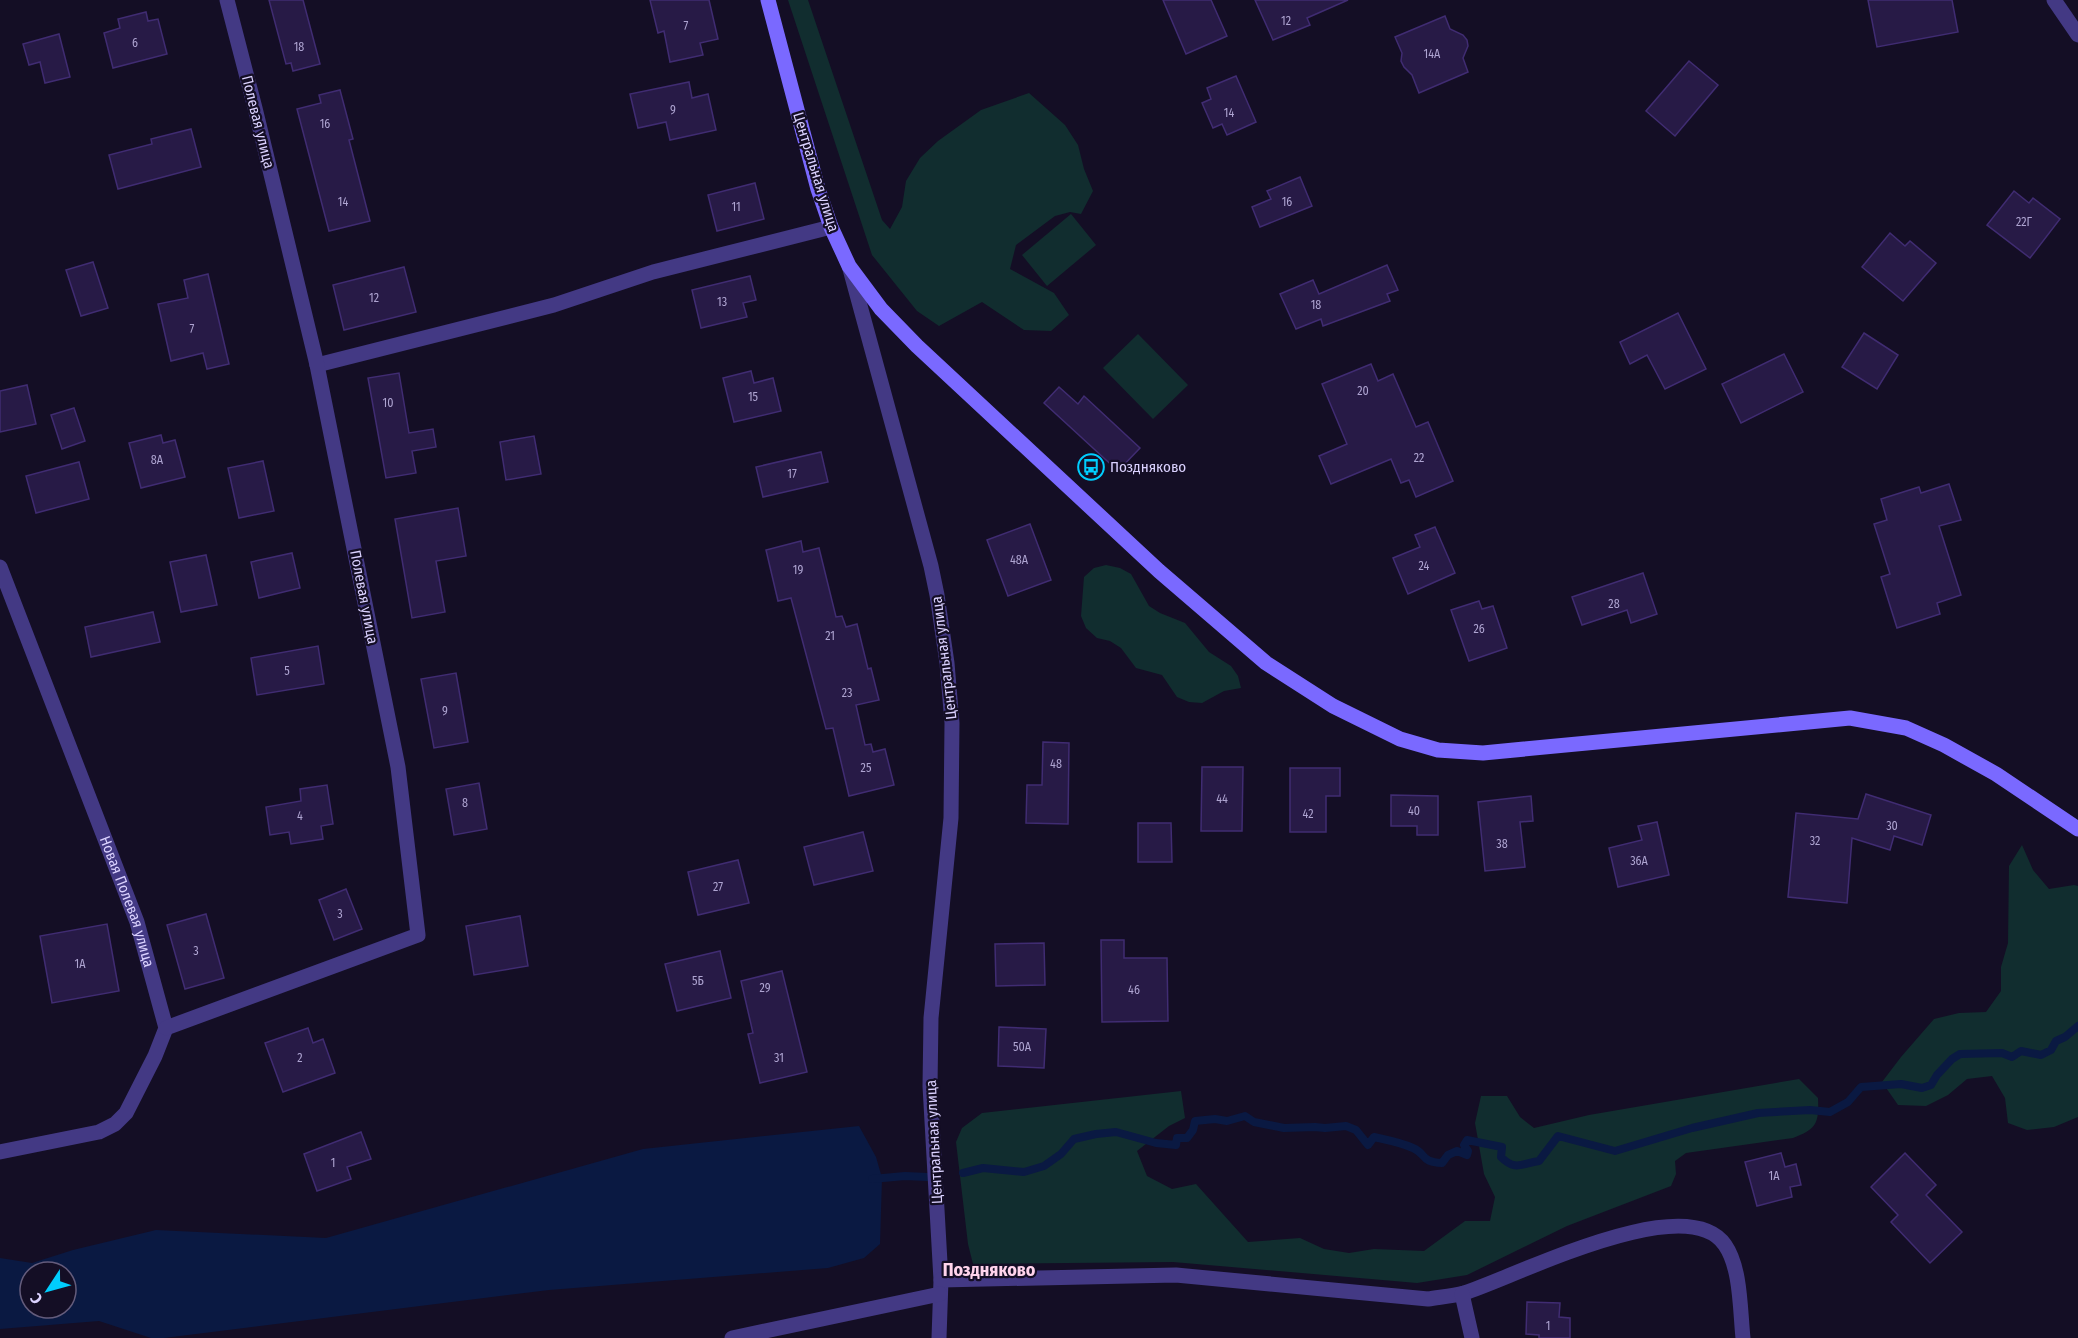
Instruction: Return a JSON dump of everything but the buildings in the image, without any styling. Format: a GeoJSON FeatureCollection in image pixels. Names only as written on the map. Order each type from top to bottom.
{"type":"FeatureCollection","features":[{"type":"Feature","properties":{"kind":"street","name":"Полевая улица"},"geometry":{"type":"LineString","coordinates":[[166,1028],[418,935],[398,767],[317,365],[227,0]]}},
{"type":"Feature","properties":{"kind":"street","name":"Центральная улица"},"geometry":{"type":"LineString","coordinates":[[768,0],[818,189],[831,227],[849,266],[931,566],[947,663],[952,723],[951,818],[931,1018],[930,1086],[941,1287],[939,1338]]}},
{"type":"Feature","properties":{"kind":"street"},"geometry":{"type":"LineString","coordinates":[[2054,0],[2078,35]]}},
{"type":"Feature","properties":{"kind":"street"},"geometry":{"type":"LineString","coordinates":[[317,365],[554,305],[653,272],[831,227]]}},
{"type":"Feature","properties":{"kind":"street"},"geometry":{"type":"LineString","coordinates":[[849,266],[881,309],[917,346],[1159,571],[1266,663],[1333,706],[1400,739],[1438,750],[1484,753],[1850,718],[1906,728],[1944,745],[1996,774],[2078,829]]}},
{"type":"Feature","properties":{"kind":"street","name":"Новая Полевая улица"},"geometry":{"type":"LineString","coordinates":[[0,567],[137,922],[166,1028]]}},
{"type":"Feature","properties":{"kind":"street"},"geometry":{"type":"LineString","coordinates":[[0,1152],[99,1132],[115,1124],[126,1113],[166,1028]]}},
{"type":"Feature","properties":{"kind":"street"},"geometry":{"type":"LineString","coordinates":[[732,1338],[941,1287],[1176,1275],[1428,1299],[1462,1294],[1618,1234],[1655,1227],[1687,1225],[1709,1232],[1724,1243],[1735,1266],[1743,1338]]}},
{"type":"Feature","properties":{"kind":"street"},"geometry":{"type":"LineString","coordinates":[[1462,1294],[1472,1338]]}},
{"type":"Feature","properties":{"kind":"green space"},"geometry":{"type":"Polygon","coordinates":[[[788,0],[808,0],[882,220],[890,229],[902,207],[906,181],[920,158],[938,141],[981,110],[1029,93],[1065,125],[1078,145],[1093,191],[1081,214],[1070,212],[1055,216],[1016,245],[1010,269],[1054,293],[1069,315],[1051,331],[1024,330],[982,302],[939,326],[917,311],[872,255],[788,0]]]}},
{"type":"Feature","properties":{"kind":"green space"},"geometry":{"type":"Polygon","coordinates":[[[1071,214],[1096,245],[1047,286],[1022,255],[1071,214]]]}},
{"type":"Feature","properties":{"kind":"green space"},"geometry":{"type":"Polygon","coordinates":[[[1138,334],[1188,385],[1153,419],[1103,368],[1138,334]]]}},
{"type":"Feature","properties":{"kind":"green space"},"geometry":{"type":"Polygon","coordinates":[[[1106,565],[1120,568],[1131,574],[1149,606],[1185,623],[1209,652],[1231,666],[1238,676],[1241,688],[1224,691],[1202,703],[1189,702],[1177,697],[1162,675],[1136,668],[1121,648],[1110,641],[1097,638],[1086,628],[1081,616],[1084,577],[1094,568],[1106,565]]]}},
{"type":"Feature","properties":{"kind":"green space"},"geometry":{"type":"Polygon","coordinates":[[[2022,845],[2033,870],[2049,889],[2078,886],[2078,1117],[2054,1127],[2027,1130],[2008,1123],[2005,1098],[1992,1076],[1967,1079],[1948,1095],[1926,1106],[1898,1105],[1882,1082],[1934,1019],[1959,1013],[1986,1012],[2001,991],[2001,967],[2008,943],[2009,866],[2022,845]]]}},
{"type":"Feature","properties":{"kind":"green space"},"geometry":{"type":"Polygon","coordinates":[[[1799,1079],[1818,1098],[1817,1119],[1812,1128],[1807,1131],[1793,1138],[1686,1153],[1675,1161],[1676,1174],[1671,1186],[1567,1226],[1467,1275],[1417,1283],[1173,1262],[973,1264],[968,1244],[956,1142],[962,1128],[982,1113],[1181,1091],[1185,1118],[1169,1126],[1137,1151],[1147,1176],[1172,1189],[1196,1184],[1248,1242],[1300,1238],[1324,1249],[1349,1253],[1374,1249],[1424,1251],[1465,1221],[1490,1221],[1495,1197],[1484,1174],[1475,1123],[1481,1096],[1507,1096],[1520,1117],[1534,1128],[1589,1115],[1799,1079]]]}},
{"type":"Feature","properties":{"kind":"water"},"geometry":{"type":"Polygon","coordinates":[[[859,1126],[876,1157],[882,1178],[880,1244],[864,1258],[828,1268],[549,1290],[164,1338],[151,1338],[99,1321],[0,1329],[0,1258],[18,1261],[18,1320],[78,1320],[78,1260],[41,1260],[156,1230],[326,1238],[643,1149],[859,1126]]]}},
{"type":"Feature","properties":{"kind":"waterway"},"geometry":{"type":"LineString","coordinates":[[963,1173],[983,1168],[1024,1172],[1044,1166],[1061,1154],[1074,1139],[1096,1134],[1116,1132],[1156,1143],[1176,1145],[1177,1138],[1187,1138],[1193,1130],[1195,1121],[1215,1119],[1227,1121],[1245,1116],[1254,1122],[1284,1128],[1346,1126],[1356,1130],[1368,1145],[1374,1137],[1394,1141],[1413,1148],[1430,1161],[1442,1163],[1448,1155],[1457,1151],[1467,1155],[1468,1151],[1464,1145],[1467,1140],[1502,1147],[1501,1157],[1506,1162],[1519,1165],[1539,1161],[1558,1136],[1615,1151],[1692,1128],[1758,1113],[1810,1110],[1830,1112],[1848,1102],[1861,1087],[1901,1084],[1922,1088],[1931,1085],[1937,1075],[1960,1054],[2002,1053],[2012,1057],[2021,1051],[2041,1055],[2051,1050],[2056,1041],[2078,1026]]}},
{"type":"Feature","properties":{"kind":"waterway"},"geometry":{"type":"LineString","coordinates":[[872,1179],[927,1177]]}},
{"type":"Feature","properties":{"kind":"place","name":"Поздняково"},"geometry":{"type":"Point","coordinates":[1091,467]}},
{"type":"Feature","properties":{"kind":"district","name":"Поздняково"},"geometry":{"type":"Point","coordinates":[989,1270]}}]}
